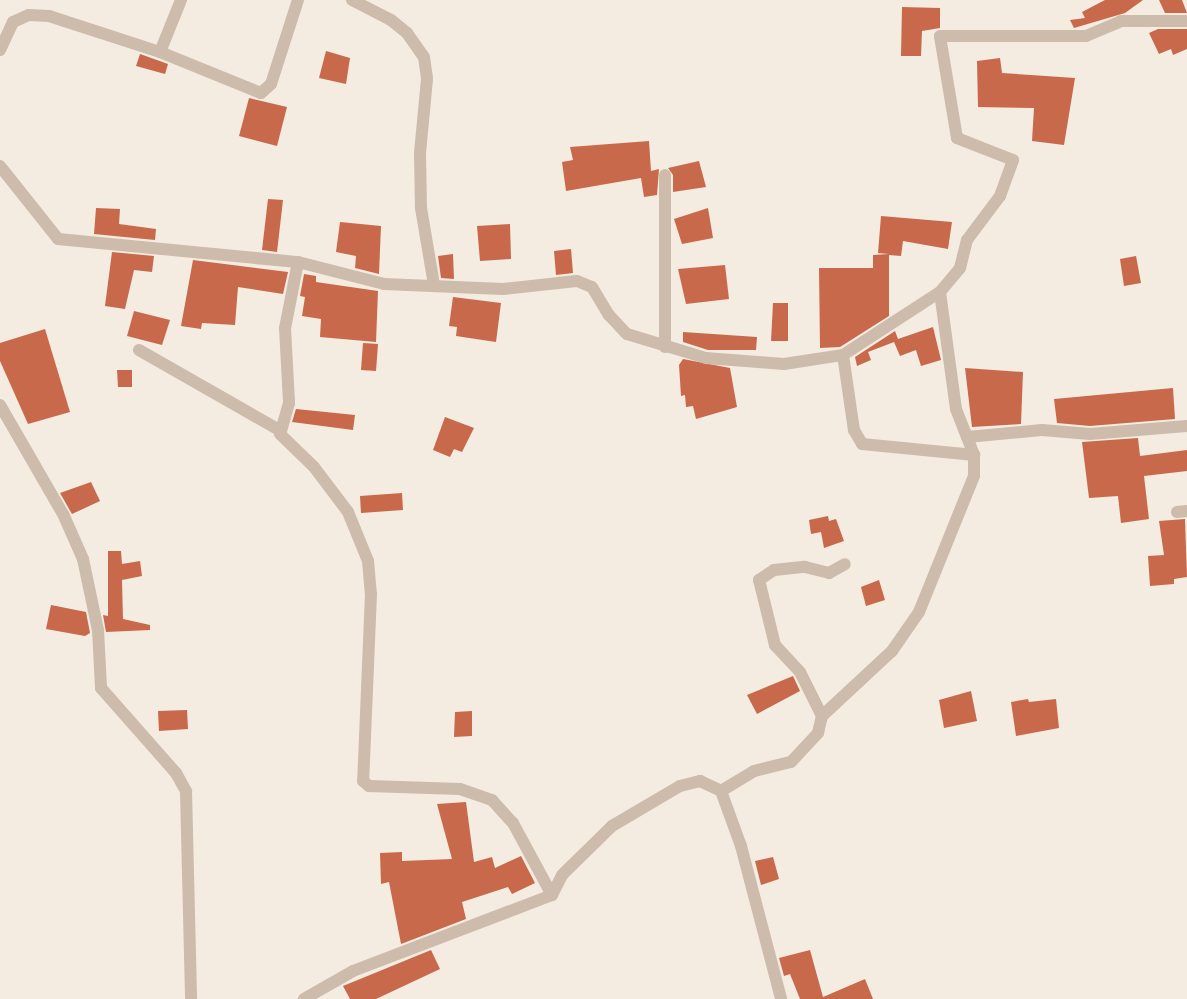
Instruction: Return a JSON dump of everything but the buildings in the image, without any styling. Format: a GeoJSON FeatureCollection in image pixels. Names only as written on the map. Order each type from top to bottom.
{"type":"FeatureCollection","features":[{"type":"Feature","properties":{"kind":"street"},"geometry":{"type":"LineString","coordinates":[[160,52],[181,0]]}},
{"type":"Feature","properties":{"kind":"street"},"geometry":{"type":"LineString","coordinates":[[0,50],[13,22],[37,15],[160,52],[261,93],[271,84],[298,0]]}},
{"type":"Feature","properties":{"kind":"street"},"geometry":{"type":"LineString","coordinates":[[352,0],[391,20],[407,33],[424,57],[427,79],[420,153],[421,208],[434,285]]}},
{"type":"Feature","properties":{"kind":"street"},"geometry":{"type":"LineString","coordinates":[[0,166],[58,239],[298,262],[384,284],[503,289],[586,283],[618,326],[627,334],[706,358],[784,364],[843,355],[940,292],[960,268],[967,240],[1000,196],[1013,160],[957,138],[940,36],[1086,36],[1121,21],[1187,21]]}},
{"type":"Feature","properties":{"kind":"street"},"geometry":{"type":"LineString","coordinates":[[665,176],[666,347]]}},
{"type":"Feature","properties":{"kind":"street"},"geometry":{"type":"LineString","coordinates":[[298,262],[285,328],[288,403],[280,434],[314,467],[348,512],[368,561],[371,594],[363,781],[370,786],[460,789],[492,800],[513,823],[552,895]]}},
{"type":"Feature","properties":{"kind":"street"},"geometry":{"type":"LineString","coordinates":[[720,790],[754,771],[791,762],[818,733],[822,716],[892,651],[911,626],[971,484],[974,455],[956,409],[940,292]]}},
{"type":"Feature","properties":{"kind":"street"},"geometry":{"type":"LineString","coordinates":[[139,350],[281,430]]}},
{"type":"Feature","properties":{"kind":"street"},"geometry":{"type":"LineString","coordinates":[[843,355],[854,430],[862,444],[974,455]]}},
{"type":"Feature","properties":{"kind":"street"},"geometry":{"type":"LineString","coordinates":[[0,405],[64,516],[83,559],[98,630],[101,688],[176,773],[186,791],[191,999]]}},
{"type":"Feature","properties":{"kind":"street"},"geometry":{"type":"LineString","coordinates":[[967,437],[1042,430],[1090,434],[1187,426]]}},
{"type":"Feature","properties":{"kind":"street"},"geometry":{"type":"LineString","coordinates":[[822,716],[800,672],[775,645],[759,580],[774,570],[805,567],[829,573],[845,564]]}},
{"type":"Feature","properties":{"kind":"street"},"geometry":{"type":"LineString","coordinates":[[304,999],[352,971],[552,895],[562,875],[612,826],[680,786],[700,781],[720,790]]}},
{"type":"Feature","properties":{"kind":"street"},"geometry":{"type":"LineString","coordinates":[[720,790],[728,819],[741,846],[781,999]]}}]}
